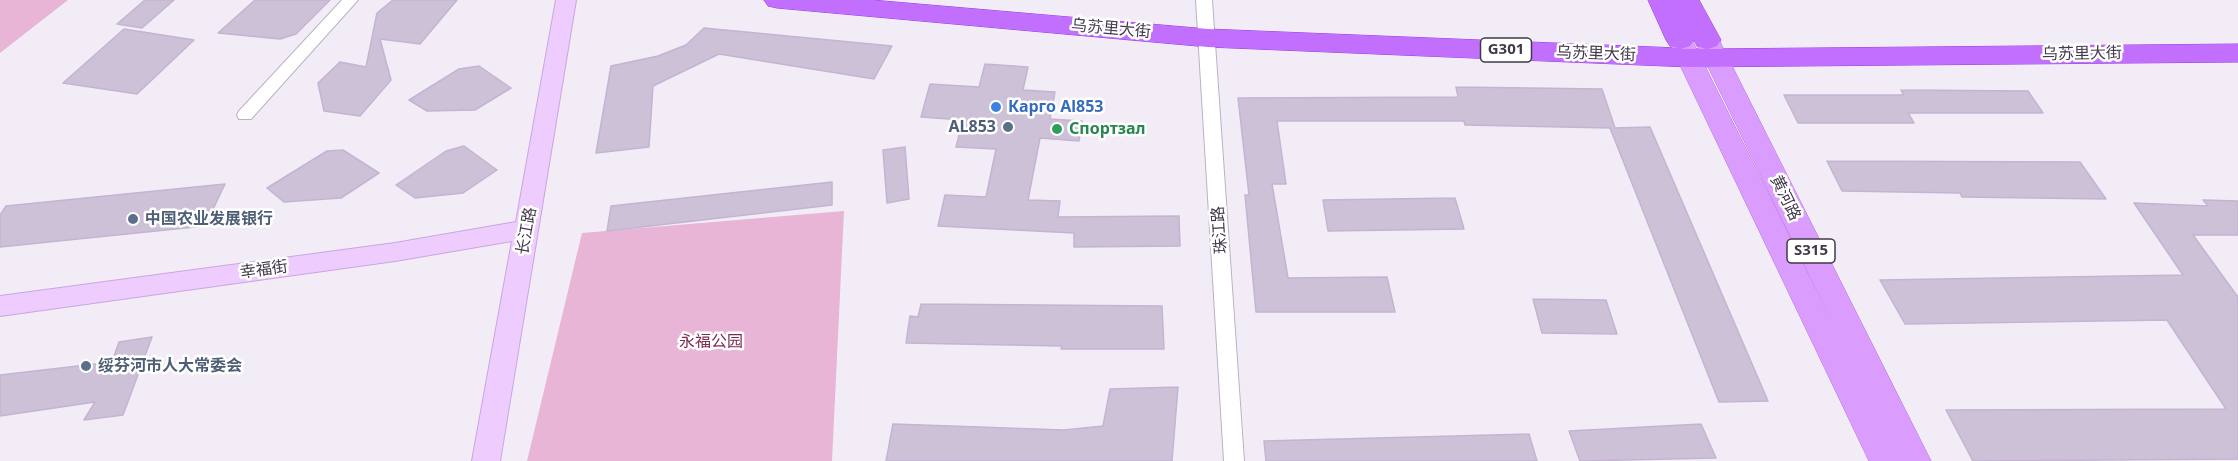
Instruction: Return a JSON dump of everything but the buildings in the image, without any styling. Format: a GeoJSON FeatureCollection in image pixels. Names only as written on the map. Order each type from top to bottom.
{"type":"FeatureCollection","features":[{"type":"Feature","properties":{"kind":"highway","name":"乌苏里大街"},"geometry":{"type":"LineString","coordinates":[[777,0],[1206,18],[1698,49],[2238,53]]}},
{"type":"Feature","properties":{"kind":"highway","name":"乌苏里大街"},"geometry":{"type":"LineString","coordinates":[[999,0],[1206,18]]}},
{"type":"Feature","properties":{"kind":"highway","name":"黄河路"},"geometry":{"type":"LineString","coordinates":[[1661,0],[1698,49]]}},
{"type":"Feature","properties":{"kind":"highway","name":"黄河路"},"geometry":{"type":"LineString","coordinates":[[1686,0],[1698,49]]}},
{"type":"Feature","properties":{"kind":"highway","name":"乌苏里大街"},"geometry":{"type":"LineString","coordinates":[[1698,49],[2238,33]]}},
{"type":"Feature","properties":{"kind":"main road","name":"黄河路"},"geometry":{"type":"LineString","coordinates":[[1698,49],[1885,461]]}},
{"type":"Feature","properties":{"kind":"main road","name":"黄河路"},"geometry":{"type":"LineString","coordinates":[[1698,49],[1915,461]]}},
{"type":"Feature","properties":{"kind":"street"},"geometry":{"type":"LineString","coordinates":[[244,115],[350,0]]}},
{"type":"Feature","properties":{"kind":"street","name":"长江路"},"geometry":{"type":"LineString","coordinates":[[486,461],[566,0]]}},
{"type":"Feature","properties":{"kind":"street","name":"珠江路"},"geometry":{"type":"LineString","coordinates":[[1206,18],[1234,461]]}},
{"type":"Feature","properties":{"kind":"street","name":"幸福街"},"geometry":{"type":"LineString","coordinates":[[0,306],[395,252],[528,229]]}},
{"type":"Feature","properties":{"kind":"green space"},"geometry":{"type":"Polygon","coordinates":[[[0,0],[68,0],[0,53],[0,0]]]}},
{"type":"Feature","properties":{"kind":"green space","name":"永福公园"},"geometry":{"type":"Polygon","coordinates":[[[844,211],[832,461],[527,461],[582,233],[844,211]]]}},
{"type":"Feature","properties":{"kind":"place","name":"Карго Al853"},"geometry":{"type":"Point","coordinates":[996,107]}},
{"type":"Feature","properties":{"kind":"place","name":"AL853"},"geometry":{"type":"Point","coordinates":[1008,127]}},
{"type":"Feature","properties":{"kind":"place","name":"Спортзал"},"geometry":{"type":"Point","coordinates":[1057,129]}},
{"type":"Feature","properties":{"kind":"place","name":"中国农业发展银行"},"geometry":{"type":"Point","coordinates":[133,219]}},
{"type":"Feature","properties":{"kind":"place","name":"绥芬河市人大常委会"},"geometry":{"type":"Point","coordinates":[86,366]}}]}
